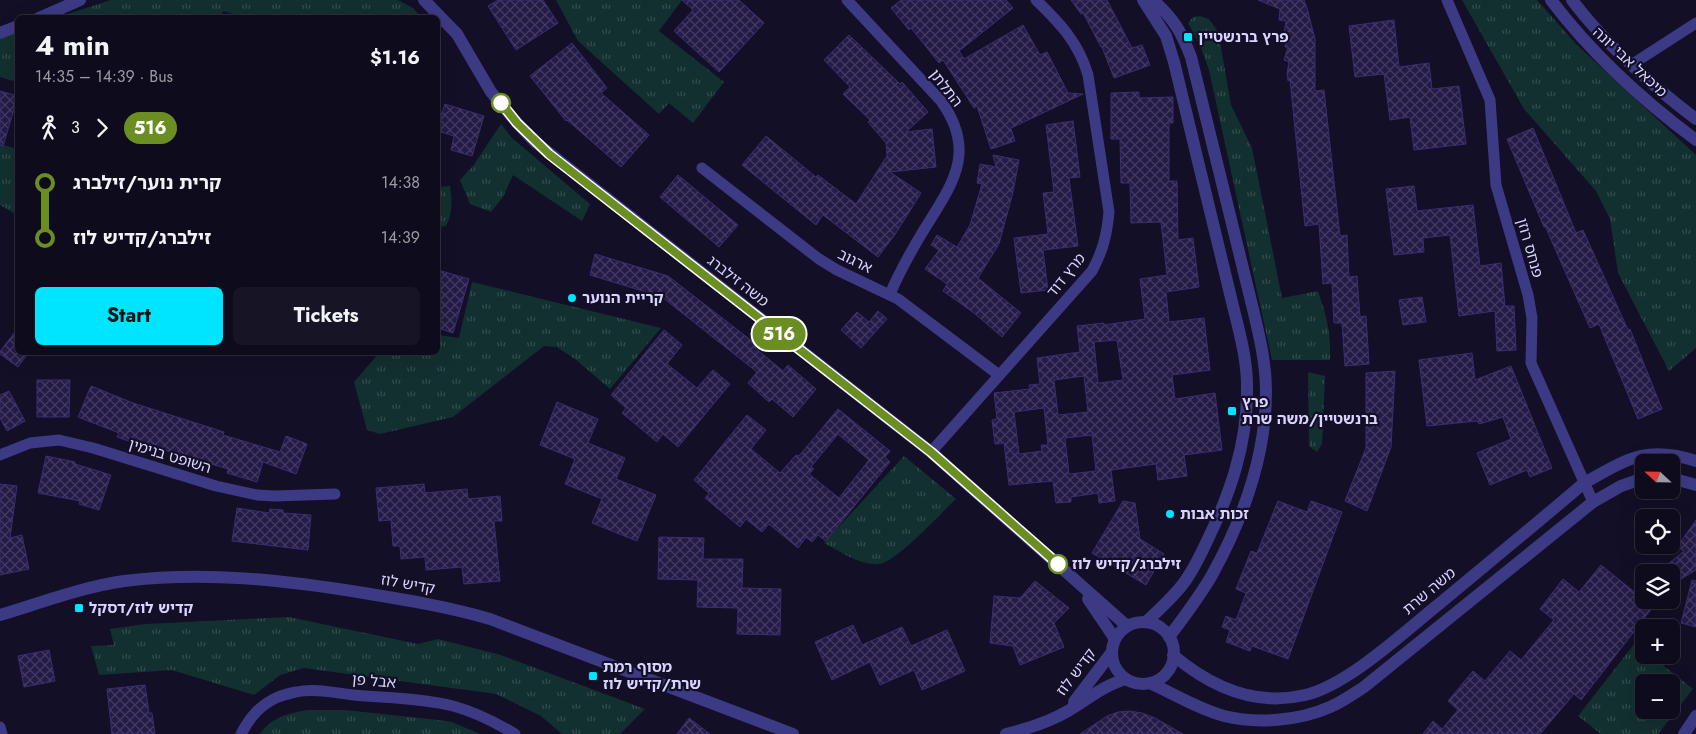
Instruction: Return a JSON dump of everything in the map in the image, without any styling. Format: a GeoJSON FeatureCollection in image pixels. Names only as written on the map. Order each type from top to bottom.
{"type":"FeatureCollection","features":[{"type":"Feature","properties":{"kind":"street"},"geometry":{"type":"LineString","coordinates":[[46,15],[80,0]]}},
{"type":"Feature","properties":{"kind":"street","name":"משה זילברג"},"geometry":{"type":"LineString","coordinates":[[424,0],[438,15]]}},
{"type":"Feature","properties":{"kind":"street","name":"התלתן"},"geometry":{"type":"LineString","coordinates":[[847,0],[941,101],[949,113],[958,138],[958,157],[955,175],[946,196],[909,253],[890,294]]}},
{"type":"Feature","properties":{"kind":"street","name":"מרץ דוד"},"geometry":{"type":"LineString","coordinates":[[931,452],[1092,270],[1101,254],[1109,212],[1088,75],[1083,60],[1064,29],[1036,0]]}},
{"type":"Feature","properties":{"kind":"street"},"geometry":{"type":"LineString","coordinates":[[1143,0],[1166,36],[1174,62],[1241,339],[1248,390],[1246,420],[1240,452],[1234,476],[1215,526],[1195,567],[1184,584],[1146,622]]}},
{"type":"Feature","properties":{"kind":"street"},"geometry":{"type":"LineString","coordinates":[[1152,0],[1170,15],[1181,33],[1191,57],[1259,336],[1266,390],[1264,422],[1258,456],[1243,506],[1211,576],[1169,637]]}},
{"type":"Feature","properties":{"kind":"street","name":"פנחס רוזן"},"geometry":{"type":"LineString","coordinates":[[1447,0],[1490,100],[1496,185],[1525,285],[1532,318],[1532,363],[1593,502]]}},
{"type":"Feature","properties":{"kind":"street","name":"מיכאל אבי יונה"},"geometry":{"type":"LineString","coordinates":[[1551,0],[1575,32],[1608,66],[1696,140]]}},
{"type":"Feature","properties":{"kind":"street","name":"מיכאל אבי יונה"},"geometry":{"type":"LineString","coordinates":[[1572,0],[1590,23],[1631,65],[1696,119]]}},
{"type":"Feature","properties":{"kind":"street","name":"משה זילברג"},"geometry":{"type":"LineString","coordinates":[[440,17],[456,34],[492,92],[534,141],[931,452],[1128,626]]}},
{"type":"Feature","properties":{"kind":"street"},"geometry":{"type":"LineString","coordinates":[[1631,65],[1696,23]]}},
{"type":"Feature","properties":{"kind":"street"},"geometry":{"type":"LineString","coordinates":[[0,33],[15,27]]}},
{"type":"Feature","properties":{"kind":"street","name":"ארגוב"},"geometry":{"type":"LineString","coordinates":[[702,168],[819,259],[837,270],[890,294],[921,315],[999,376]]}},
{"type":"Feature","properties":{"kind":"street","name":"השופט בנימין"},"geometry":{"type":"LineString","coordinates":[[0,456],[30,443],[59,440],[93,448],[216,486],[274,496],[335,494]]}},
{"type":"Feature","properties":{"kind":"street","name":"משה שרת"},"geometry":{"type":"LineString","coordinates":[[1174,655],[1200,676],[1219,687],[1249,697],[1281,698],[1305,695],[1322,689],[1350,674],[1404,632],[1584,483],[1637,456],[1658,454],[1696,461]]}},
{"type":"Feature","properties":{"kind":"street"},"geometry":{"type":"LineString","coordinates":[[1150,683],[1200,708],[1225,716],[1261,720],[1282,719],[1310,714],[1330,707],[1364,687],[1593,502],[1622,486],[1635,481]]}},
{"type":"Feature","properties":{"kind":"street"},"geometry":{"type":"LineString","coordinates":[[1680,481],[1696,485]]}},
{"type":"Feature","properties":{"kind":"street","name":"קדיש לוז"},"geometry":{"type":"LineString","coordinates":[[0,615],[75,592],[122,582],[188,576],[215,576],[303,584],[429,604],[490,619],[793,734]]}},
{"type":"Feature","properties":{"kind":"street","name":"משה זילברג"},"geometry":{"type":"LineString","coordinates":[[1080,583],[1113,646]]}},
{"type":"Feature","properties":{"kind":"street"},"geometry":{"type":"LineString","coordinates":[[0,620],[0,628]]}},
{"type":"Feature","properties":{"kind":"street"},"geometry":{"type":"LineString","coordinates":[[1146,622],[1159,626],[1169,637],[1174,655],[1168,671],[1158,680],[1150,683],[1134,683],[1126,679],[1115,667],[1113,646],[1120,632],[1128,626],[1146,622]]}},
{"type":"Feature","properties":{"kind":"street","name":"קדיש לוז"},"geometry":{"type":"LineString","coordinates":[[1066,712],[1085,690],[1113,646]]}},
{"type":"Feature","properties":{"kind":"street","name":"קדיש לוז"},"geometry":{"type":"LineString","coordinates":[[1006,734],[1030,728],[1066,712],[1107,686],[1126,679]]}},
{"type":"Feature","properties":{"kind":"street","name":"אבל פן"},"geometry":{"type":"LineString","coordinates":[[241,734],[261,706],[279,697],[298,691],[317,691],[432,702],[452,706],[473,712],[516,734]]}},
{"type":"Feature","properties":{"kind":"street"},"geometry":{"type":"LineString","coordinates":[[1684,734],[1696,716]]}},
{"type":"Feature","properties":{"kind":"street"},"geometry":{"type":"LineString","coordinates":[[0,727],[2,734]]}},
{"type":"Feature","properties":{"kind":"green space"},"geometry":{"type":"Polygon","coordinates":[[[111,0],[398,0],[413,8],[419,15],[237,15],[223,11],[222,15],[64,15],[111,0]]]}},
{"type":"Feature","properties":{"kind":"green space"},"geometry":{"type":"Polygon","coordinates":[[[556,0],[682,0],[659,31],[724,82],[693,123],[669,103],[659,114],[578,41],[556,0]]]}},
{"type":"Feature","properties":{"kind":"green space"},"geometry":{"type":"Polygon","coordinates":[[[1462,0],[1537,0],[1576,44],[1696,155],[1696,348],[1669,371],[1618,273],[1610,219],[1596,191],[1524,109],[1462,0]]]}},
{"type":"Feature","properties":{"kind":"green space"},"geometry":{"type":"Polygon","coordinates":[[[1200,16],[1209,19],[1217,30],[1231,105],[1252,148],[1282,298],[1318,291],[1328,325],[1330,360],[1272,360],[1209,70],[1200,45],[1188,23],[1193,17],[1200,16]]]}},
{"type":"Feature","properties":{"kind":"green space"},"geometry":{"type":"Polygon","coordinates":[[[15,32],[15,81],[0,77],[0,37],[15,32]]]}},
{"type":"Feature","properties":{"kind":"green space"},"geometry":{"type":"Polygon","coordinates":[[[501,124],[512,138],[590,204],[582,221],[513,175],[503,197],[491,212],[470,204],[460,180],[473,166],[501,124]]]}},
{"type":"Feature","properties":{"kind":"green space"},"geometry":{"type":"Polygon","coordinates":[[[0,144],[15,148],[15,214],[0,205],[0,144]]]}},
{"type":"Feature","properties":{"kind":"green space"},"geometry":{"type":"Polygon","coordinates":[[[450,186],[451,211],[446,226],[440,227],[440,187],[450,186]]]}},
{"type":"Feature","properties":{"kind":"green space"},"geometry":{"type":"Polygon","coordinates":[[[472,282],[661,328],[610,389],[575,359],[557,347],[544,346],[453,417],[380,434],[367,430],[354,382],[377,355],[440,355],[440,335],[459,338],[472,282]]]}},
{"type":"Feature","properties":{"kind":"green space"},"geometry":{"type":"Polygon","coordinates":[[[1308,372],[1325,376],[1322,444],[1317,452],[1309,446],[1308,372]]]}},
{"type":"Feature","properties":{"kind":"green space"},"geometry":{"type":"Polygon","coordinates":[[[904,456],[956,499],[897,555],[879,564],[865,563],[857,560],[824,543],[904,456]]]}},
{"type":"Feature","properties":{"kind":"green space"},"geometry":{"type":"Polygon","coordinates":[[[289,617],[418,644],[438,639],[501,655],[645,709],[620,734],[562,734],[541,716],[496,694],[304,668],[280,675],[254,695],[172,670],[99,675],[91,646],[114,645],[110,629],[145,624],[289,617]]]}},
{"type":"Feature","properties":{"kind":"green space"},"geometry":{"type":"Polygon","coordinates":[[[1635,643],[1635,664],[1661,664],[1674,674],[1635,674],[1635,719],[1670,719],[1658,734],[1601,734],[1578,716],[1635,643]]]}},
{"type":"Feature","properties":{"kind":"green space"},"geometry":{"type":"Polygon","coordinates":[[[1680,679],[1693,689],[1680,706],[1680,679]]]}},
{"type":"Feature","properties":{"kind":"green space"},"geometry":{"type":"Polygon","coordinates":[[[308,710],[345,710],[438,720],[452,722],[480,734],[260,734],[269,724],[287,714],[308,710]]]}},
{"type":"Feature","properties":{"kind":"building"},"geometry":{"type":"Polygon","coordinates":[[[498,0],[543,0],[558,23],[516,50],[488,6],[498,0]]]}},
{"type":"Feature","properties":{"kind":"building"},"geometry":{"type":"Polygon","coordinates":[[[682,0],[739,0],[764,23],[719,72],[674,31],[693,10],[682,0]]]}},
{"type":"Feature","properties":{"kind":"building"},"geometry":{"type":"Polygon","coordinates":[[[901,0],[1006,0],[1013,8],[959,51],[964,59],[1023,25],[1040,55],[1047,52],[1068,93],[1083,94],[1009,129],[1011,129],[1015,141],[991,149],[977,106],[974,108],[943,60],[939,63],[911,28],[909,30],[891,8],[901,0]]]}},
{"type":"Feature","properties":{"kind":"building"},"geometry":{"type":"Polygon","coordinates":[[[1071,0],[1107,0],[1132,48],[1142,45],[1150,65],[1114,78],[1102,47],[1083,13],[1081,14],[1071,0]]]}},
{"type":"Feature","properties":{"kind":"building"},"geometry":{"type":"Polygon","coordinates":[[[1258,0],[1304,0],[1307,8],[1315,39],[1315,91],[1324,90],[1340,236],[1347,235],[1349,277],[1357,276],[1360,317],[1366,316],[1369,364],[1345,366],[1342,323],[1334,323],[1332,283],[1323,284],[1319,224],[1305,226],[1290,80],[1288,81],[1287,73],[1289,62],[1284,60],[1288,47],[1285,47],[1287,34],[1284,33],[1286,21],[1279,20],[1280,9],[1258,0]]]}},
{"type":"Feature","properties":{"kind":"building"},"geometry":{"type":"Polygon","coordinates":[[[1394,20],[1399,67],[1429,63],[1432,89],[1459,86],[1466,144],[1414,150],[1410,117],[1390,120],[1384,74],[1355,77],[1349,26],[1394,20]]]}},
{"type":"Feature","properties":{"kind":"building"},"geometry":{"type":"Polygon","coordinates":[[[849,35],[900,84],[902,82],[928,112],[906,132],[932,129],[936,167],[890,172],[921,193],[896,233],[878,257],[823,215],[816,225],[742,165],[766,136],[816,177],[818,175],[856,204],[887,156],[886,143],[868,122],[870,120],[843,94],[850,87],[824,60],[849,35]]]}},
{"type":"Feature","properties":{"kind":"building"},"geometry":{"type":"Polygon","coordinates":[[[572,43],[607,88],[601,93],[649,135],[621,167],[566,121],[530,76],[572,43]]]}},
{"type":"Feature","properties":{"kind":"building"},"geometry":{"type":"Polygon","coordinates":[[[0,91],[15,95],[15,106],[3,146],[0,145],[0,91]]]}},
{"type":"Feature","properties":{"kind":"building"},"geometry":{"type":"Polygon","coordinates":[[[1139,92],[1139,98],[1173,97],[1173,123],[1169,123],[1169,181],[1177,181],[1178,240],[1193,238],[1199,287],[1166,292],[1169,322],[1204,318],[1210,370],[1172,375],[1175,399],[1215,393],[1222,450],[1184,455],[1187,476],[1158,480],[1156,464],[1111,470],[1115,501],[1099,503],[1098,493],[1071,497],[1071,502],[1056,503],[1053,481],[1009,485],[1004,443],[995,444],[992,420],[997,419],[994,393],[1030,389],[1029,385],[1040,384],[1037,358],[1080,352],[1077,326],[1104,323],[1104,325],[1145,319],[1140,279],[1167,275],[1161,222],[1131,223],[1130,183],[1121,183],[1120,139],[1111,139],[1111,93],[1139,92]],[[1117,340],[1094,342],[1098,383],[1123,380],[1117,340]],[[1084,376],[1054,380],[1058,415],[1088,412],[1084,376]],[[1044,408],[1014,412],[1019,454],[1042,451],[1041,445],[1048,445],[1044,408]],[[1092,435],[1065,438],[1069,474],[1096,471],[1092,435]]]}},
{"type":"Feature","properties":{"kind":"building"},"geometry":{"type":"Polygon","coordinates":[[[445,104],[484,116],[472,156],[451,150],[454,136],[440,132],[440,119],[445,104]]]}},
{"type":"Feature","properties":{"kind":"building"},"geometry":{"type":"Polygon","coordinates":[[[1073,121],[1080,177],[1069,178],[1078,246],[1043,250],[1048,290],[1021,293],[1014,238],[1048,234],[1043,193],[1054,192],[1046,125],[1073,121]]]}},
{"type":"Feature","properties":{"kind":"building"},"geometry":{"type":"Polygon","coordinates":[[[1533,128],[1576,233],[1583,230],[1628,330],[1630,329],[1662,409],[1638,419],[1599,324],[1590,328],[1544,227],[1507,139],[1533,128]]]}},
{"type":"Feature","properties":{"kind":"building"},"geometry":{"type":"Polygon","coordinates":[[[993,155],[1019,160],[1013,192],[999,244],[978,278],[1021,313],[1002,337],[974,313],[943,291],[947,284],[925,269],[939,250],[931,245],[937,235],[957,247],[970,225],[982,184],[977,183],[980,164],[996,167],[993,155]]]}},
{"type":"Feature","properties":{"kind":"building"},"geometry":{"type":"Polygon","coordinates":[[[678,175],[738,225],[719,247],[660,197],[678,175]]]}},
{"type":"Feature","properties":{"kind":"building"},"geometry":{"type":"Polygon","coordinates":[[[1414,186],[1417,211],[1473,205],[1480,266],[1501,263],[1505,306],[1514,306],[1516,350],[1497,351],[1495,311],[1459,316],[1450,235],[1423,238],[1424,252],[1394,255],[1386,189],[1414,186]]]}},
{"type":"Feature","properties":{"kind":"building"},"geometry":{"type":"Polygon","coordinates":[[[595,254],[668,276],[757,345],[755,348],[783,371],[788,365],[816,389],[793,417],[772,399],[769,402],[748,383],[757,372],[662,297],[590,275],[595,254]]]}},
{"type":"Feature","properties":{"kind":"building"},"geometry":{"type":"Polygon","coordinates":[[[440,271],[469,279],[453,333],[440,329],[440,271]]]}},
{"type":"Feature","properties":{"kind":"building"},"geometry":{"type":"Polygon","coordinates":[[[1422,297],[1426,322],[1403,325],[1399,300],[1422,297]]]}},
{"type":"Feature","properties":{"kind":"building"},"geometry":{"type":"Polygon","coordinates":[[[878,311],[887,319],[861,348],[841,330],[857,312],[869,322],[878,311]]]}},
{"type":"Feature","properties":{"kind":"building"},"geometry":{"type":"Polygon","coordinates":[[[664,330],[682,345],[667,364],[697,388],[713,370],[730,384],[678,447],[663,434],[657,442],[622,413],[626,408],[611,395],[664,330]]]}},
{"type":"Feature","properties":{"kind":"building"},"geometry":{"type":"Polygon","coordinates":[[[15,332],[15,355],[27,355],[18,367],[0,354],[15,332]]]}},
{"type":"Feature","properties":{"kind":"building"},"geometry":{"type":"Polygon","coordinates":[[[1472,353],[1475,380],[1511,366],[1552,468],[1530,477],[1527,470],[1490,485],[1477,453],[1511,439],[1503,417],[1479,424],[1477,421],[1427,426],[1419,360],[1472,353]]]}},
{"type":"Feature","properties":{"kind":"building"},"geometry":{"type":"Polygon","coordinates":[[[1395,371],[1391,447],[1367,511],[1345,501],[1366,448],[1366,373],[1395,371]]]}},
{"type":"Feature","properties":{"kind":"building"},"geometry":{"type":"Polygon","coordinates":[[[37,380],[70,380],[69,417],[37,417],[37,380]]]}},
{"type":"Feature","properties":{"kind":"building"},"geometry":{"type":"Polygon","coordinates":[[[91,386],[133,403],[224,432],[223,435],[280,452],[286,436],[307,444],[296,474],[263,462],[257,482],[227,473],[228,469],[164,450],[163,453],[117,437],[119,433],[78,417],[91,386]]]}},
{"type":"Feature","properties":{"kind":"building"},"geometry":{"type":"Polygon","coordinates":[[[9,391],[25,421],[7,431],[0,418],[0,395],[9,391]]]}},
{"type":"Feature","properties":{"kind":"building"},"geometry":{"type":"Polygon","coordinates":[[[557,402],[598,419],[588,443],[625,458],[616,479],[656,495],[637,541],[592,523],[602,499],[565,484],[575,459],[540,445],[557,402]]]}},
{"type":"Feature","properties":{"kind":"building"},"geometry":{"type":"Polygon","coordinates":[[[838,409],[890,451],[885,457],[890,462],[826,541],[818,535],[812,542],[806,537],[798,548],[769,524],[762,532],[746,519],[740,527],[705,498],[709,493],[694,480],[747,415],[766,430],[751,449],[780,473],[796,455],[799,456],[838,409]],[[838,434],[811,467],[814,469],[809,474],[839,498],[869,460],[838,434]]]}},
{"type":"Feature","properties":{"kind":"building"},"geometry":{"type":"Polygon","coordinates":[[[46,456],[75,462],[75,464],[111,475],[99,510],[79,504],[80,501],[38,493],[46,456]]]}},
{"type":"Feature","properties":{"kind":"building"},"geometry":{"type":"Polygon","coordinates":[[[0,484],[17,486],[10,538],[22,535],[29,569],[0,575],[0,484]]]}},
{"type":"Feature","properties":{"kind":"building"},"geometry":{"type":"Polygon","coordinates":[[[424,484],[425,493],[467,489],[468,499],[500,496],[502,521],[494,521],[500,581],[464,584],[462,567],[426,570],[425,557],[401,559],[400,546],[393,546],[391,520],[379,521],[376,488],[424,484]]]}},
{"type":"Feature","properties":{"kind":"building"},"geometry":{"type":"Polygon","coordinates":[[[1123,501],[1135,503],[1140,539],[1164,554],[1146,585],[1092,553],[1123,501]]]}},
{"type":"Feature","properties":{"kind":"building"},"geometry":{"type":"Polygon","coordinates":[[[1278,501],[1307,512],[1311,501],[1342,512],[1288,659],[1252,646],[1250,651],[1226,642],[1230,630],[1222,627],[1226,616],[1236,620],[1246,593],[1236,589],[1251,551],[1257,553],[1278,501]]]}},
{"type":"Feature","properties":{"kind":"building"},"geometry":{"type":"Polygon","coordinates":[[[237,508],[269,513],[270,509],[283,510],[283,513],[311,515],[308,550],[232,541],[237,508]]]}},
{"type":"Feature","properties":{"kind":"building"},"geometry":{"type":"Polygon","coordinates":[[[1696,520],[1696,570],[1680,580],[1680,564],[1668,564],[1684,551],[1680,549],[1680,543],[1696,520]]]}},
{"type":"Feature","properties":{"kind":"building"},"geometry":{"type":"Polygon","coordinates":[[[659,537],[704,538],[703,559],[743,559],[742,588],[781,589],[780,635],[737,634],[738,608],[697,607],[698,580],[658,579],[659,537]]]}},
{"type":"Feature","properties":{"kind":"building"},"geometry":{"type":"Polygon","coordinates":[[[1601,565],[1635,592],[1635,609],[1651,609],[1644,619],[1635,619],[1635,630],[1581,700],[1574,694],[1540,734],[1423,734],[1433,721],[1442,729],[1458,710],[1448,701],[1473,671],[1485,681],[1510,651],[1521,660],[1554,620],[1540,609],[1563,579],[1579,592],[1601,565]]]}},
{"type":"Feature","properties":{"kind":"building"},"geometry":{"type":"Polygon","coordinates":[[[1692,580],[1696,581],[1696,627],[1681,623],[1692,580]]]}},
{"type":"Feature","properties":{"kind":"building"},"geometry":{"type":"Polygon","coordinates":[[[1035,581],[1069,608],[1054,623],[1064,647],[1020,665],[1013,646],[990,643],[994,596],[1020,598],[1035,581]]]}},
{"type":"Feature","properties":{"kind":"building"},"geometry":{"type":"Polygon","coordinates":[[[853,625],[862,645],[902,627],[911,646],[947,630],[965,671],[922,690],[914,670],[880,685],[870,662],[832,680],[815,642],[853,625]]]}},
{"type":"Feature","properties":{"kind":"building"},"geometry":{"type":"Polygon","coordinates":[[[49,650],[55,681],[24,687],[18,656],[49,650]]]}},
{"type":"Feature","properties":{"kind":"building"},"geometry":{"type":"Polygon","coordinates":[[[145,685],[149,713],[152,713],[155,734],[112,734],[107,689],[145,685]]]}},
{"type":"Feature","properties":{"kind":"building"},"geometry":{"type":"Polygon","coordinates":[[[1129,711],[1155,718],[1183,734],[1080,734],[1107,716],[1129,711]]]}},
{"type":"Feature","properties":{"kind":"building"},"geometry":{"type":"Polygon","coordinates":[[[689,718],[710,734],[677,734],[689,718]]]}},
{"type":"Feature","properties":{"kind":"bus line","name":"516"},"geometry":{"type":"LineString","coordinates":[[501,103],[517,123],[549,154],[931,452],[1058,564]]}},
{"type":"Feature","properties":{"kind":"place","name":"פרץ ברנשטיין"},"geometry":{"type":"Point","coordinates":[1188,37]}},
{"type":"Feature","properties":{"kind":"place","name":"קריית הנוער"},"geometry":{"type":"Point","coordinates":[572,298]}},
{"type":"Feature","properties":{"kind":"place","name":"פרץ ברנשטיין/משה שרת"},"geometry":{"type":"Point","coordinates":[1232,411]}},
{"type":"Feature","properties":{"kind":"place","name":"זכות אבות"},"geometry":{"type":"Point","coordinates":[1170,514]}},
{"type":"Feature","properties":{"kind":"place","name":"זילברג/קדיש לוז"},"geometry":{"type":"Point","coordinates":[1058,564]}},
{"type":"Feature","properties":{"kind":"place","name":"קדיש לוז/דסקל"},"geometry":{"type":"Point","coordinates":[79,608]}},
{"type":"Feature","properties":{"kind":"place","name":"מסוף רמת שרת/קדיש לוז"},"geometry":{"type":"Point","coordinates":[593,676]}}]}
